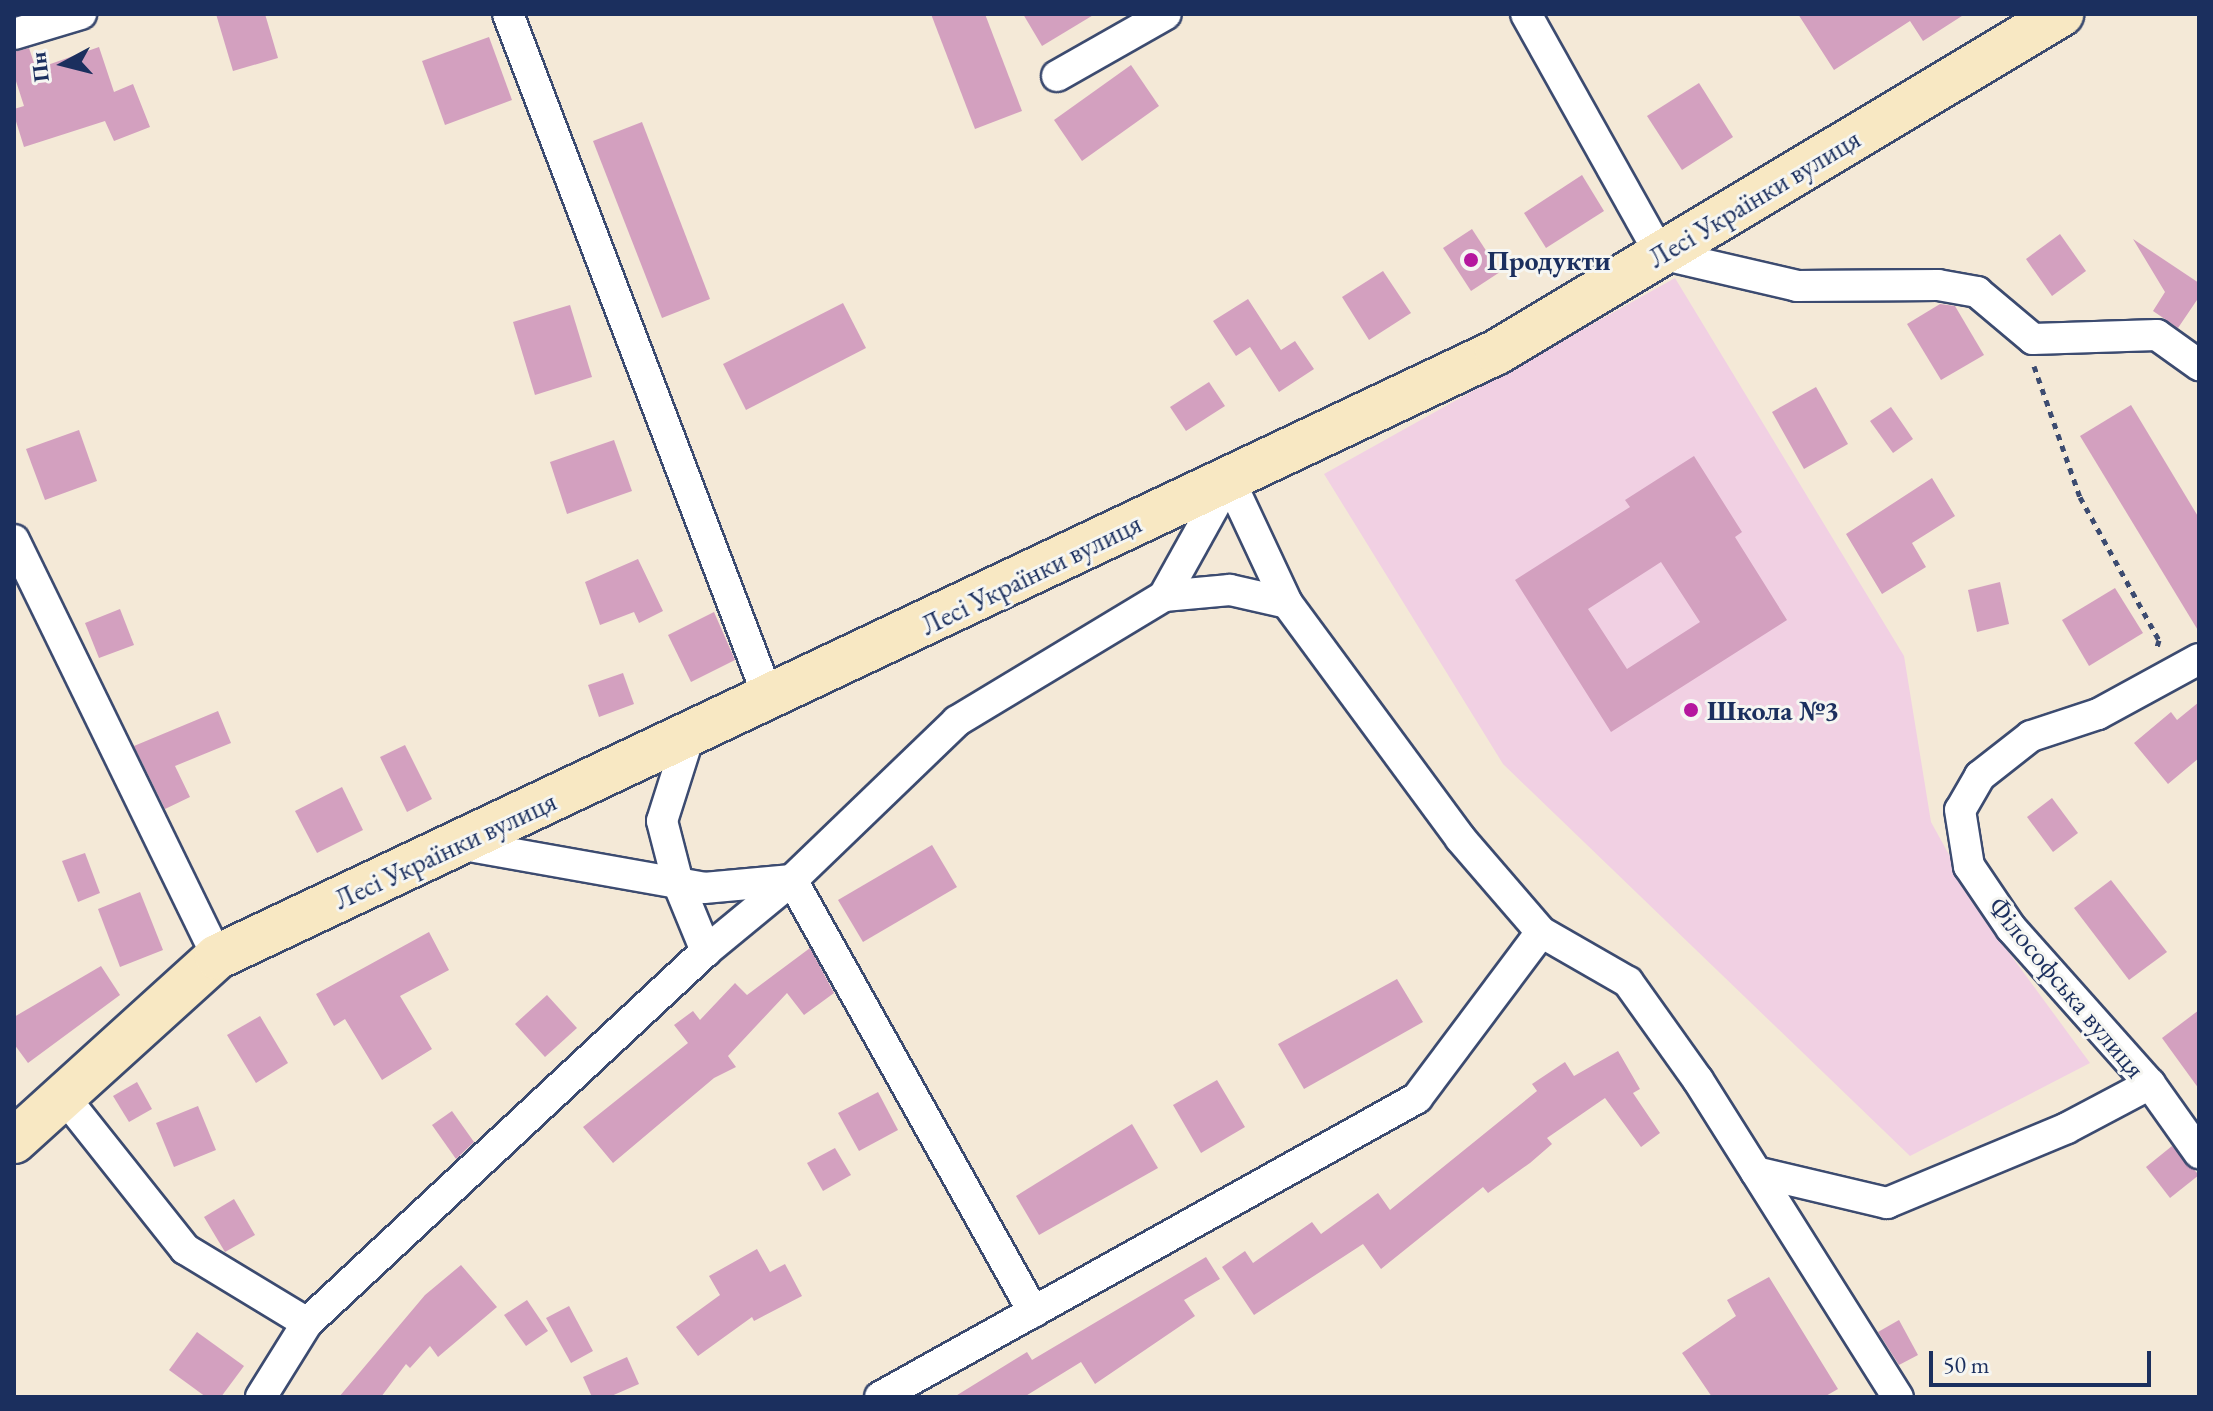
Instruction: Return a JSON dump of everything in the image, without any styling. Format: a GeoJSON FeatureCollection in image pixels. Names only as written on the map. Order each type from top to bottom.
{"type":"FeatureCollection","features":[{"type":"Feature","properties":{"kind":"street"},"geometry":{"type":"LineString","coordinates":[[14,34],[81,14]]}},
{"type":"Feature","properties":{"kind":"street"},"geometry":{"type":"LineString","coordinates":[[508,14],[769,699]]}},
{"type":"Feature","properties":{"kind":"street"},"geometry":{"type":"LineString","coordinates":[[1526,14],[1660,254],[1797,286],[1938,285],[1977,292],[2033,339],[2157,335],[2199,365]]}},
{"type":"Feature","properties":{"kind":"street","name":"Лесі Українки вулиця"},"geometry":{"type":"LineString","coordinates":[[14,1141],[217,957],[769,699],[1497,352],[2061,14]]}},
{"type":"Feature","properties":{"kind":"street"},"geometry":{"type":"LineString","coordinates":[[1057,76],[1155,17]]}},
{"type":"Feature","properties":{"kind":"street"},"geometry":{"type":"LineString","coordinates":[[1164,596],[1229,479]]}},
{"type":"Feature","properties":{"kind":"street"},"geometry":{"type":"LineString","coordinates":[[1229,479],[1287,603],[1460,838],[1541,932],[1628,982],[1756,1172],[1898,1397]]}},
{"type":"Feature","properties":{"kind":"street"},"geometry":{"type":"LineString","coordinates":[[14,540],[217,957]]}},
{"type":"Feature","properties":{"kind":"street"},"geometry":{"type":"LineString","coordinates":[[261,1397],[307,1323],[706,951],[792,880],[957,721],[1164,596],[1230,590],[1287,603]]}},
{"type":"Feature","properties":{"kind":"street"},"geometry":{"type":"LineString","coordinates":[[2144,687],[2199,659]]}},
{"type":"Feature","properties":{"kind":"street","name":"Філософська вулиця"},"geometry":{"type":"LineString","coordinates":[[2144,687],[2098,714],[2031,736],[1980,776],[1960,810],[1969,866],[2011,928],[2150,1084],[2199,1153]]}},
{"type":"Feature","properties":{"kind":"street"},"geometry":{"type":"LineString","coordinates":[[689,736],[662,821],[678,883],[706,951]]}},
{"type":"Feature","properties":{"kind":"street"},"geometry":{"type":"LineString","coordinates":[[458,844],[704,888],[792,880]]}},
{"type":"Feature","properties":{"kind":"street"},"geometry":{"type":"LineString","coordinates":[[792,880],[1033,1312]]}},
{"type":"Feature","properties":{"kind":"street"},"geometry":{"type":"LineString","coordinates":[[880,1397],[1417,1098],[1541,932]]}},
{"type":"Feature","properties":{"kind":"street"},"geometry":{"type":"LineString","coordinates":[[1756,1172],[1887,1203],[2067,1128],[2150,1084]]}},
{"type":"Feature","properties":{"kind":"street"},"geometry":{"type":"LineString","coordinates":[[65,1098],[185,1249],[307,1323]]}},
{"type":"Feature","properties":{"kind":"path"},"geometry":{"type":"LineString","coordinates":[[2023,331],[2080,497],[2159,640],[2144,687]]}},
{"type":"Feature","properties":{"kind":"shaded area","name":"Школа №3"},"geometry":{"type":"Polygon","coordinates":[[[1675,278],[1904,656],[1931,822],[1985,920],[2090,1063],[1910,1156],[1503,764],[1324,474],[1675,278]]]}},
{"type":"Feature","properties":{"kind":"building"},"geometry":{"type":"Polygon","coordinates":[[[216,14],[265,14],[278,58],[233,71],[216,14]]]}},
{"type":"Feature","properties":{"kind":"building"},"geometry":{"type":"Polygon","coordinates":[[[931,14],[985,14],[1022,111],[975,129],[931,14]]]}},
{"type":"Feature","properties":{"kind":"building"},"geometry":{"type":"Polygon","coordinates":[[[1023,14],[1095,14],[1042,46],[1023,14]]]}},
{"type":"Feature","properties":{"kind":"building"},"geometry":{"type":"Polygon","coordinates":[[[1798,14],[1965,14],[1923,41],[1910,21],[1834,70],[1798,14]]]}},
{"type":"Feature","properties":{"kind":"building"},"geometry":{"type":"Polygon","coordinates":[[[489,37],[512,100],[445,125],[422,61],[489,37]]]}},
{"type":"Feature","properties":{"kind":"building"},"geometry":{"type":"Polygon","coordinates":[[[99,47],[114,92],[133,84],[150,127],[114,141],[105,121],[24,147],[14,115],[14,109],[24,106],[14,75],[14,52],[29,48],[36,69],[99,47]]]}},
{"type":"Feature","properties":{"kind":"building"},"geometry":{"type":"Polygon","coordinates":[[[1131,65],[1159,106],[1082,161],[1054,120],[1131,65]]]}},
{"type":"Feature","properties":{"kind":"building"},"geometry":{"type":"Polygon","coordinates":[[[1699,83],[1733,137],[1682,170],[1647,116],[1699,83]]]}},
{"type":"Feature","properties":{"kind":"building"},"geometry":{"type":"Polygon","coordinates":[[[642,122],[710,299],[662,318],[593,141],[642,122]]]}},
{"type":"Feature","properties":{"kind":"building"},"geometry":{"type":"Polygon","coordinates":[[[1582,175],[1604,211],[1546,248],[1524,213],[1582,175]]]}},
{"type":"Feature","properties":{"kind":"building","name":"Продукти"},"geometry":{"type":"Polygon","coordinates":[[[1472,229],[1500,272],[1471,291],[1443,248],[1472,229]]]}},
{"type":"Feature","properties":{"kind":"building"},"geometry":{"type":"Polygon","coordinates":[[[2060,234],[2086,271],[2052,296],[2026,259],[2060,234]]]}},
{"type":"Feature","properties":{"kind":"building"},"geometry":{"type":"Polygon","coordinates":[[[2133,239],[2199,283],[2199,297],[2178,328],[2153,311],[2165,292],[2133,239]]]}},
{"type":"Feature","properties":{"kind":"building"},"geometry":{"type":"Polygon","coordinates":[[[1383,271],[1411,313],[1369,340],[1342,297],[1383,271]]]}},
{"type":"Feature","properties":{"kind":"building"},"geometry":{"type":"Polygon","coordinates":[[[1248,299],[1281,350],[1295,341],[1314,369],[1279,392],[1250,347],[1236,356],[1213,321],[1248,299]]]}},
{"type":"Feature","properties":{"kind":"building"},"geometry":{"type":"Polygon","coordinates":[[[843,303],[866,348],[746,410],[723,364],[843,303]]]}},
{"type":"Feature","properties":{"kind":"building"},"geometry":{"type":"Polygon","coordinates":[[[1940,304],[1955,306],[1984,355],[1941,380],[1907,324],[1940,304]]]}},
{"type":"Feature","properties":{"kind":"building"},"geometry":{"type":"Polygon","coordinates":[[[570,305],[592,377],[535,395],[513,322],[570,305]]]}},
{"type":"Feature","properties":{"kind":"building"},"geometry":{"type":"Polygon","coordinates":[[[1209,382],[1225,406],[1186,431],[1170,407],[1209,382]]]}},
{"type":"Feature","properties":{"kind":"building"},"geometry":{"type":"Polygon","coordinates":[[[1816,387],[1848,444],[1804,469],[1772,412],[1816,387]]]}},
{"type":"Feature","properties":{"kind":"building"},"geometry":{"type":"Polygon","coordinates":[[[2131,405],[2199,518],[2199,632],[2080,436],[2131,405]]]}},
{"type":"Feature","properties":{"kind":"building"},"geometry":{"type":"Polygon","coordinates":[[[1891,407],[1913,439],[1893,453],[1870,421],[1891,407]]]}},
{"type":"Feature","properties":{"kind":"building"},"geometry":{"type":"Polygon","coordinates":[[[79,430],[97,481],[45,500],[26,449],[79,430]]]}},
{"type":"Feature","properties":{"kind":"building"},"geometry":{"type":"Polygon","coordinates":[[[614,440],[632,491],[567,514],[550,462],[614,440]]]}},
{"type":"Feature","properties":{"kind":"building"},"geometry":{"type":"Polygon","coordinates":[[[1694,456],[1742,532],[1735,537],[1787,620],[1611,732],[1515,580],[1630,507],[1625,500],[1694,456]],[[1661,562],[1588,609],[1627,669],[1700,622],[1661,562]]]}},
{"type":"Feature","properties":{"kind":"building"},"geometry":{"type":"Polygon","coordinates":[[[1932,478],[1955,516],[1912,543],[1926,567],[1882,594],[1846,534],[1932,478]]]}},
{"type":"Feature","properties":{"kind":"building"},"geometry":{"type":"Polygon","coordinates":[[[638,559],[663,611],[639,623],[634,612],[600,625],[585,582],[638,559]]]}},
{"type":"Feature","properties":{"kind":"building"},"geometry":{"type":"Polygon","coordinates":[[[2000,582],[2009,624],[1977,632],[1968,590],[2000,582]]]}},
{"type":"Feature","properties":{"kind":"building"},"geometry":{"type":"Polygon","coordinates":[[[2115,588],[2143,633],[2089,666],[2062,620],[2115,588]]]}},
{"type":"Feature","properties":{"kind":"building"},"geometry":{"type":"Polygon","coordinates":[[[120,609],[134,645],[99,658],[85,623],[120,609]]]}},
{"type":"Feature","properties":{"kind":"building"},"geometry":{"type":"Polygon","coordinates":[[[714,612],[735,660],[691,682],[668,635],[714,612]]]}},
{"type":"Feature","properties":{"kind":"building"},"geometry":{"type":"Polygon","coordinates":[[[623,673],[634,704],[599,717],[588,685],[623,673]]]}},
{"type":"Feature","properties":{"kind":"building"},"geometry":{"type":"Polygon","coordinates":[[[2199,702],[2199,758],[2168,784],[2134,743],[2171,712],[2177,720],[2199,702]]]}},
{"type":"Feature","properties":{"kind":"building"},"geometry":{"type":"Polygon","coordinates":[[[218,711],[231,743],[175,766],[190,797],[165,809],[134,746],[218,711]]]}},
{"type":"Feature","properties":{"kind":"building"},"geometry":{"type":"Polygon","coordinates":[[[405,745],[432,799],[407,812],[380,757],[405,745]]]}},
{"type":"Feature","properties":{"kind":"building"},"geometry":{"type":"Polygon","coordinates":[[[342,787],[363,830],[317,853],[295,811],[342,787]]]}},
{"type":"Feature","properties":{"kind":"building"},"geometry":{"type":"Polygon","coordinates":[[[2052,798],[2078,833],[2053,852],[2027,817],[2052,798]]]}},
{"type":"Feature","properties":{"kind":"building"},"geometry":{"type":"Polygon","coordinates":[[[932,845],[957,887],[863,942],[838,900],[932,845]]]}},
{"type":"Feature","properties":{"kind":"building"},"geometry":{"type":"Polygon","coordinates":[[[85,853],[100,893],[78,902],[62,861],[85,853]]]}},
{"type":"Feature","properties":{"kind":"building"},"geometry":{"type":"Polygon","coordinates":[[[2111,880],[2167,952],[2129,980],[2074,908],[2111,880]]]}},
{"type":"Feature","properties":{"kind":"building"},"geometry":{"type":"Polygon","coordinates":[[[140,892],[163,950],[120,967],[98,909],[140,892]]]}},
{"type":"Feature","properties":{"kind":"building"},"geometry":{"type":"Polygon","coordinates":[[[429,932],[449,970],[400,996],[432,1049],[382,1080],[345,1019],[334,1026],[316,994],[429,932]]]}},
{"type":"Feature","properties":{"kind":"building"},"geometry":{"type":"Polygon","coordinates":[[[810,948],[834,993],[804,1015],[787,993],[728,1056],[736,1067],[714,1078],[613,1163],[583,1127],[688,1043],[674,1025],[693,1011],[700,1020],[735,983],[747,995],[810,948]]]}},
{"type":"Feature","properties":{"kind":"building"},"geometry":{"type":"Polygon","coordinates":[[[101,966],[120,995],[28,1063],[14,1044],[14,1017],[101,966]]]}},
{"type":"Feature","properties":{"kind":"building"},"geometry":{"type":"Polygon","coordinates":[[[1397,979],[1423,1022],[1304,1089],[1278,1044],[1397,979]]]}},
{"type":"Feature","properties":{"kind":"building"},"geometry":{"type":"Polygon","coordinates":[[[547,995],[577,1028],[545,1057],[515,1024],[547,995]]]}},
{"type":"Feature","properties":{"kind":"building"},"geometry":{"type":"Polygon","coordinates":[[[2199,1010],[2199,1089],[2162,1038],[2199,1010]]]}},
{"type":"Feature","properties":{"kind":"building"},"geometry":{"type":"Polygon","coordinates":[[[260,1016],[288,1063],[256,1083],[227,1035],[260,1016]]]}},
{"type":"Feature","properties":{"kind":"building"},"geometry":{"type":"Polygon","coordinates":[[[1618,1051],[1640,1089],[1633,1093],[1660,1133],[1641,1147],[1605,1098],[1547,1138],[1552,1144],[1530,1163],[1488,1193],[1483,1187],[1381,1269],[1363,1244],[1254,1315],[1222,1267],[1245,1251],[1253,1263],[1312,1222],[1321,1234],[1378,1193],[1390,1210],[1537,1091],[1532,1084],[1565,1062],[1574,1076],[1618,1051]]]}},
{"type":"Feature","properties":{"kind":"building"},"geometry":{"type":"Polygon","coordinates":[[[1217,1080],[1245,1127],[1201,1153],[1173,1105],[1217,1080]]]}},
{"type":"Feature","properties":{"kind":"building"},"geometry":{"type":"Polygon","coordinates":[[[137,1082],[152,1109],[129,1122],[113,1096],[137,1082]]]}},
{"type":"Feature","properties":{"kind":"building"},"geometry":{"type":"Polygon","coordinates":[[[878,1092],[898,1130],[859,1151],[838,1113],[878,1092]]]}},
{"type":"Feature","properties":{"kind":"building"},"geometry":{"type":"Polygon","coordinates":[[[198,1106],[216,1150],[174,1167],[156,1123],[198,1106]]]}},
{"type":"Feature","properties":{"kind":"building"},"geometry":{"type":"Polygon","coordinates":[[[452,1111],[474,1142],[456,1159],[432,1125],[452,1111]]]}},
{"type":"Feature","properties":{"kind":"building"},"geometry":{"type":"Polygon","coordinates":[[[1132,1124],[1158,1168],[1039,1235],[1016,1196],[1132,1124]]]}},
{"type":"Feature","properties":{"kind":"building"},"geometry":{"type":"Polygon","coordinates":[[[2172,1146],[2199,1175],[2170,1198],[2146,1167],[2172,1146]]]}},
{"type":"Feature","properties":{"kind":"building"},"geometry":{"type":"Polygon","coordinates":[[[835,1148],[851,1175],[823,1191],[807,1163],[835,1148]]]}},
{"type":"Feature","properties":{"kind":"building"},"geometry":{"type":"Polygon","coordinates":[[[234,1199],[255,1235],[225,1252],[204,1217],[234,1199]]]}},
{"type":"Feature","properties":{"kind":"building"},"geometry":{"type":"Polygon","coordinates":[[[757,1249],[770,1272],[785,1264],[802,1296],[754,1321],[752,1317],[698,1356],[676,1327],[720,1295],[709,1276],[757,1249]]]}},
{"type":"Feature","properties":{"kind":"building"},"geometry":{"type":"Polygon","coordinates":[[[1206,1257],[1220,1279],[1184,1300],[1195,1316],[1095,1384],[1081,1362],[1024,1397],[954,1397],[1027,1352],[1032,1360],[1206,1257]]]}},
{"type":"Feature","properties":{"kind":"building"},"geometry":{"type":"Polygon","coordinates":[[[461,1265],[497,1307],[438,1357],[430,1346],[410,1368],[406,1364],[381,1397],[339,1397],[425,1295],[461,1265]]]}},
{"type":"Feature","properties":{"kind":"building"},"geometry":{"type":"Polygon","coordinates":[[[1769,1277],[1838,1389],[1824,1397],[1712,1397],[1682,1353],[1736,1316],[1727,1300],[1769,1277]]]}},
{"type":"Feature","properties":{"kind":"building"},"geometry":{"type":"Polygon","coordinates":[[[527,1300],[548,1331],[526,1346],[504,1315],[527,1300]]]}},
{"type":"Feature","properties":{"kind":"building"},"geometry":{"type":"Polygon","coordinates":[[[569,1306],[593,1351],[571,1363],[546,1318],[569,1306]]]}},
{"type":"Feature","properties":{"kind":"building"},"geometry":{"type":"Polygon","coordinates":[[[1899,1320],[1918,1355],[1899,1365],[1878,1332],[1899,1320]]]}},
{"type":"Feature","properties":{"kind":"building"},"geometry":{"type":"Polygon","coordinates":[[[197,1332],[244,1366],[221,1397],[206,1397],[169,1370],[197,1332]]]}},
{"type":"Feature","properties":{"kind":"building"},"geometry":{"type":"Polygon","coordinates":[[[627,1357],[639,1384],[609,1397],[592,1397],[583,1377],[627,1357]]]}},
{"type":"Feature","properties":{"kind":"place","name":"Продукти"},"geometry":{"type":"Point","coordinates":[1471,260]}},
{"type":"Feature","properties":{"kind":"place","name":"Школа №3"},"geometry":{"type":"Point","coordinates":[1691,710]}}]}
